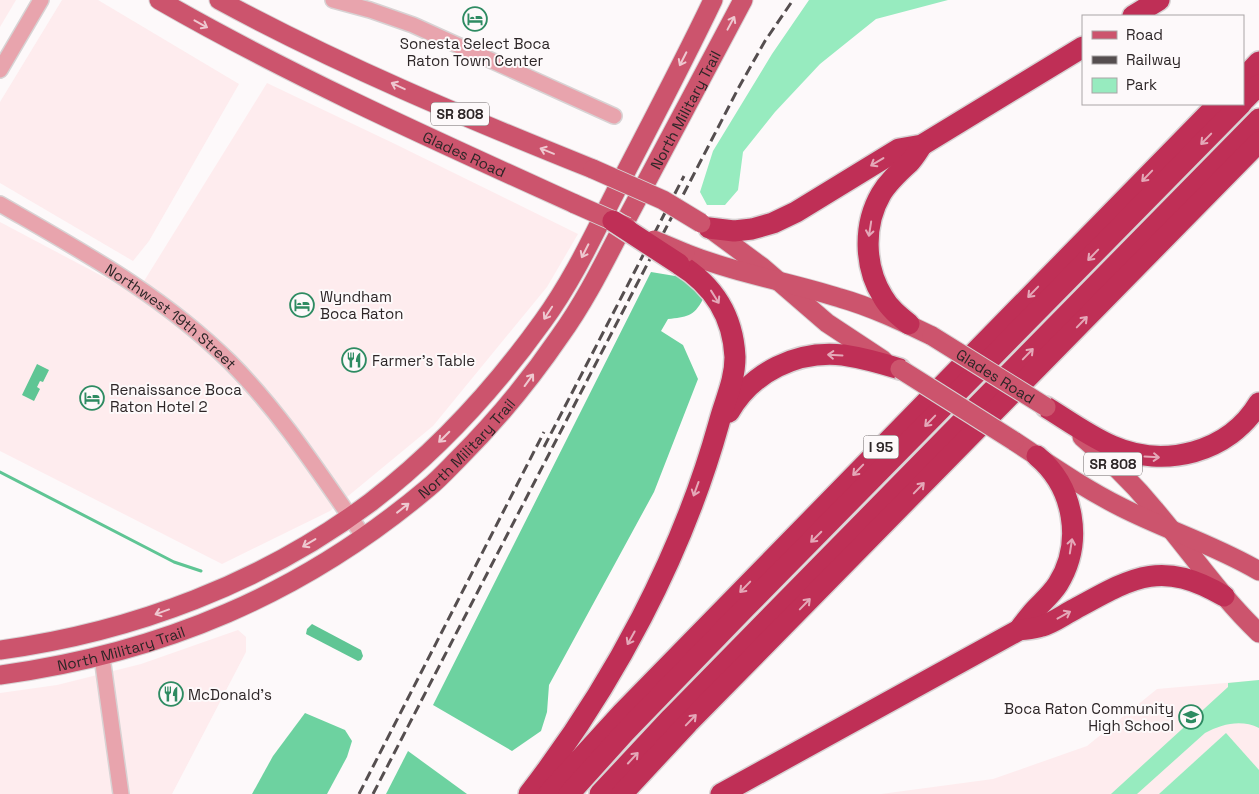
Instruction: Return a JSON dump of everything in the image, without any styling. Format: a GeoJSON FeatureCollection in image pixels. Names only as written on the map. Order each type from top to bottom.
{"type":"FeatureCollection","features":[{"type":"Feature","properties":{"kind":"highway"},"geometry":{"type":"LineString","coordinates":[[1135,15],[1159,0]]}},
{"type":"Feature","properties":{"kind":"highway"},"geometry":{"type":"LineString","coordinates":[[705,225],[734,230],[752,229],[773,224],[899,149],[922,145],[1082,48]]}},
{"type":"Feature","properties":{"kind":"highway"},"geometry":{"type":"LineString","coordinates":[[1244,78],[1259,62]]}},
{"type":"Feature","properties":{"kind":"highway"},"geometry":{"type":"LineString","coordinates":[[1244,101],[1259,85]]}},
{"type":"Feature","properties":{"kind":"highway","name":"I 95"},"geometry":{"type":"LineString","coordinates":[[548,794],[628,706],[1217,105]]}},
{"type":"Feature","properties":{"kind":"highway"},"geometry":{"type":"LineString","coordinates":[[569,794],[745,608],[1240,105]]}},
{"type":"Feature","properties":{"kind":"highway"},"geometry":{"type":"LineString","coordinates":[[600,794],[671,718],[1259,119]]}},
{"type":"Feature","properties":{"kind":"highway"},"geometry":{"type":"LineString","coordinates":[[622,794],[702,709],[1259,142]]}},
{"type":"Feature","properties":{"kind":"highway"},"geometry":{"type":"LineString","coordinates":[[909,324],[891,308],[878,289],[870,259],[869,228],[875,206],[881,195],[894,176],[910,162],[922,145]]}},
{"type":"Feature","properties":{"kind":"highway"},"geometry":{"type":"LineString","coordinates":[[529,794],[581,722],[639,622],[672,552],[713,444],[732,384],[735,357],[732,339],[728,321],[714,294],[682,259],[613,221]]}},
{"type":"Feature","properties":{"kind":"highway"},"geometry":{"type":"LineString","coordinates":[[713,444],[730,411],[742,393],[766,373],[782,364],[807,356],[834,354],[859,358],[900,369]]}},
{"type":"Feature","properties":{"kind":"highway"},"geometry":{"type":"LineString","coordinates":[[1046,407],[1112,447],[1154,458],[1185,454],[1217,443],[1240,426],[1259,403]]}},
{"type":"Feature","properties":{"kind":"highway"},"geometry":{"type":"LineString","coordinates":[[1019,630],[1059,582],[1068,561],[1072,538],[1072,516],[1063,488],[1055,474],[1037,456]]}},
{"type":"Feature","properties":{"kind":"highway"},"geometry":{"type":"LineString","coordinates":[[721,794],[1019,630],[1043,626],[1117,586],[1144,577],[1162,576],[1198,582],[1224,596]]}},
{"type":"Feature","properties":{"kind":"main road","name":"Glades Road"},"geometry":{"type":"LineString","coordinates":[[159,0],[316,85],[613,221]]}},
{"type":"Feature","properties":{"kind":"main road","name":"Glades Road"},"geometry":{"type":"LineString","coordinates":[[219,0],[330,55],[451,110],[663,200],[705,225],[745,253],[827,323],[863,348],[1014,440],[1095,494],[1137,515],[1208,545],[1259,571]]}},
{"type":"Feature","properties":{"kind":"main road","name":"North Military Trail"},"geometry":{"type":"LineString","coordinates":[[0,650],[62,640],[100,631],[188,603],[258,572],[323,534],[374,500],[412,468],[461,420],[498,379],[544,320],[574,272],[713,0]]}},
{"type":"Feature","properties":{"kind":"main road","name":"North Military Trail"},"geometry":{"type":"LineString","coordinates":[[0,675],[56,667],[102,657],[200,626],[288,584],[337,555],[429,487],[478,439],[516,397],[562,335],[593,282],[743,0]]}},
{"type":"Feature","properties":{"kind":"main road","name":"Glades Road"},"geometry":{"type":"LineString","coordinates":[[682,259],[730,269],[855,302],[909,324],[932,336],[1046,407],[1124,475],[1172,530],[1224,596],[1259,633]]}},
{"type":"Feature","properties":{"kind":"street"},"geometry":{"type":"LineString","coordinates":[[0,70],[42,0]]}},
{"type":"Feature","properties":{"kind":"street"},"geometry":{"type":"LineString","coordinates":[[333,0],[382,14],[430,33],[614,116]]}},
{"type":"Feature","properties":{"kind":"street","name":"Northwest 19th Street"},"geometry":{"type":"LineString","coordinates":[[0,204],[140,287],[166,306],[213,346],[241,374],[276,414],[364,536]]}},
{"type":"Feature","properties":{"kind":"street"},"geometry":{"type":"LineString","coordinates":[[102,657],[121,794]]}},
{"type":"Feature","properties":{"kind":"shaded area"},"geometry":{"type":"Polygon","coordinates":[[[0,0],[16,0],[0,27],[0,0]]]}},
{"type":"Feature","properties":{"kind":"shaded area"},"geometry":{"type":"Polygon","coordinates":[[[62,0],[98,0],[239,84],[149,241],[133,261],[0,183],[0,102],[62,0]]]}},
{"type":"Feature","properties":{"kind":"shaded area"},"geometry":{"type":"Polygon","coordinates":[[[267,83],[578,234],[547,287],[433,426],[330,511],[222,564],[0,451],[0,222],[136,294],[267,83]]]}},
{"type":"Feature","properties":{"kind":"shaded area"},"geometry":{"type":"Polygon","coordinates":[[[651,272],[681,277],[703,299],[693,313],[680,318],[668,319],[661,331],[683,345],[698,379],[654,492],[549,685],[547,712],[541,731],[512,751],[433,705],[651,272]]]}},
{"type":"Feature","properties":{"kind":"shaded area"},"geometry":{"type":"Polygon","coordinates":[[[37,364],[49,370],[43,382],[40,381],[37,387],[40,389],[34,401],[22,395],[37,364]]]}},
{"type":"Feature","properties":{"kind":"shaded area"},"geometry":{"type":"Polygon","coordinates":[[[312,624],[361,650],[363,656],[361,660],[358,661],[306,634],[307,629],[312,624]]]}},
{"type":"Feature","properties":{"kind":"shaded area"},"geometry":{"type":"Polygon","coordinates":[[[238,630],[246,637],[246,652],[172,794],[0,794],[0,693],[57,685],[141,664],[238,630]]]}},
{"type":"Feature","properties":{"kind":"shaded area","name":"Boca Raton Community High School"},"geometry":{"type":"Polygon","coordinates":[[[1259,680],[1259,794],[881,794],[993,779],[1087,746],[1157,689],[1259,680]]]}},
{"type":"Feature","properties":{"kind":"shaded area"},"geometry":{"type":"Polygon","coordinates":[[[305,713],[345,730],[352,741],[347,757],[327,794],[252,794],[273,756],[305,713]]]}},
{"type":"Feature","properties":{"kind":"shaded area"},"geometry":{"type":"Polygon","coordinates":[[[408,751],[467,794],[386,794],[408,751]]]}},
{"type":"Feature","properties":{"kind":"green space"},"geometry":{"type":"Polygon","coordinates":[[[809,0],[948,0],[876,19],[820,64],[775,112],[743,152],[738,190],[725,205],[707,205],[700,192],[713,151],[772,54],[809,0]]]}},
{"type":"Feature","properties":{"kind":"green space"},"geometry":{"type":"Polygon","coordinates":[[[1259,680],[1259,728],[1238,723],[1211,730],[1205,733],[1137,794],[1111,794],[1228,687],[1228,683],[1259,680]]]}},
{"type":"Feature","properties":{"kind":"green space"},"geometry":{"type":"Polygon","coordinates":[[[1226,733],[1259,770],[1259,794],[1159,794],[1226,733]]]}},
{"type":"Feature","properties":{"kind":"waterway"},"geometry":{"type":"LineString","coordinates":[[0,472],[174,562],[201,571]]}},
{"type":"Feature","properties":{"kind":"railway"},"geometry":{"type":"LineString","coordinates":[[373,794],[739,87],[765,41],[793,0]]}},
{"type":"Feature","properties":{"kind":"railway"},"geometry":{"type":"LineString","coordinates":[[544,447],[684,176]]}},
{"type":"Feature","properties":{"kind":"railway"},"geometry":{"type":"LineString","coordinates":[[359,794],[544,432]]}},
{"type":"Feature","properties":{"kind":"place","name":"Sonesta Select Boca Raton Town Center"},"geometry":{"type":"Point","coordinates":[475,19]}},
{"type":"Feature","properties":{"kind":"place","name":"Wyndham Boca Raton"},"geometry":{"type":"Point","coordinates":[302,305]}},
{"type":"Feature","properties":{"kind":"place","name":"Farmer's Table"},"geometry":{"type":"Point","coordinates":[354,360]}},
{"type":"Feature","properties":{"kind":"place","name":"Renaissance Boca Raton Hotel 2"},"geometry":{"type":"Point","coordinates":[92,398]}},
{"type":"Feature","properties":{"kind":"place","name":"McDonald's"},"geometry":{"type":"Point","coordinates":[171,694]}},
{"type":"Feature","properties":{"kind":"place","name":"Boca Raton Community High School"},"geometry":{"type":"Point","coordinates":[1191,717]}}]}
